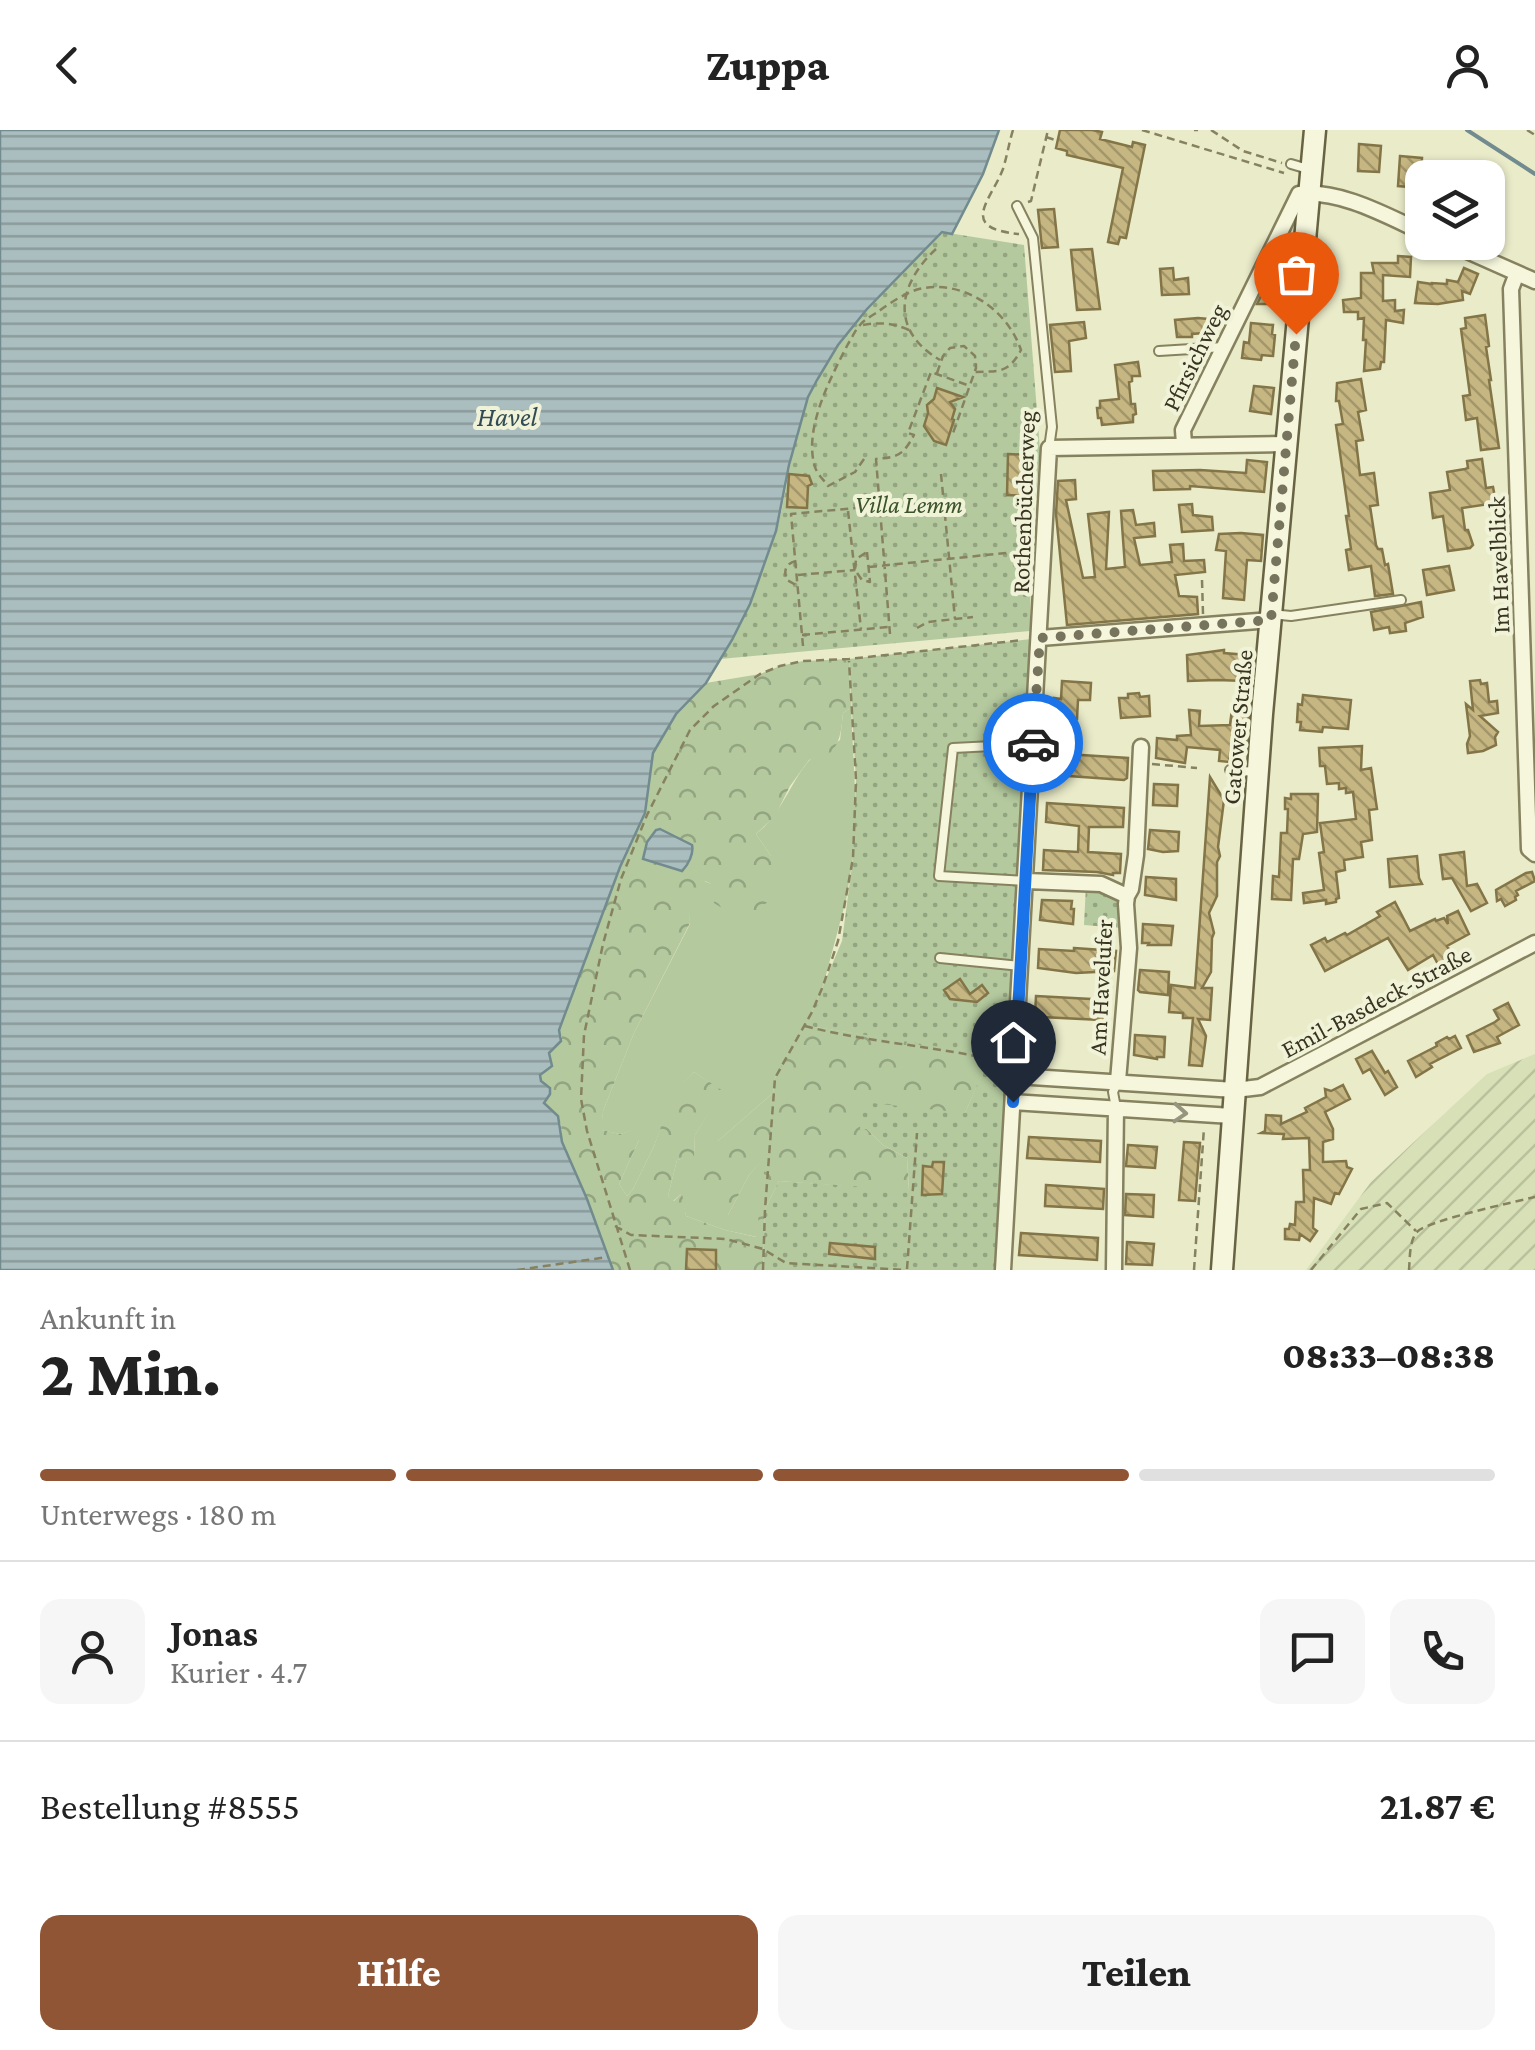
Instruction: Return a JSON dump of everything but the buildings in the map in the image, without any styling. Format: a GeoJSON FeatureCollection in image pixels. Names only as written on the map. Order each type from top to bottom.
{"type":"FeatureCollection","features":[{"type":"Feature","properties":{"kind":"main road","name":"Gatower Straße"},"geometry":{"type":"LineString","coordinates":[[1222,1270],[1223,1116],[1235,1090],[1271,617],[1316,130]]}},
{"type":"Feature","properties":{"kind":"street"},"geometry":{"type":"LineString","coordinates":[[1311,193],[1347,201],[1405,225]]}},
{"type":"Feature","properties":{"kind":"street","name":"Pfirsichweg"},"geometry":{"type":"LineString","coordinates":[[1184,444],[1183,430],[1299,194],[1311,193]]}},
{"type":"Feature","properties":{"kind":"street"},"geometry":{"type":"LineString","coordinates":[[1488,260],[1535,280]]}},
{"type":"Feature","properties":{"kind":"street","name":"Im Havelblick"},"geometry":{"type":"LineString","coordinates":[[1517,273],[1512,309],[1530,849],[1535,854]]}},
{"type":"Feature","properties":{"kind":"street"},"geometry":{"type":"LineString","coordinates":[[1050,448],[1286,444]]}},
{"type":"Feature","properties":{"kind":"street","name":"Rothenbücherweg"},"geometry":{"type":"LineString","coordinates":[[1004,1270],[1050,448]]}},
{"type":"Feature","properties":{"kind":"street"},"geometry":{"type":"LineString","coordinates":[[1040,638],[1271,617]]}},
{"type":"Feature","properties":{"kind":"street","name":"Am Havelufer"},"geometry":{"type":"LineString","coordinates":[[1118,1081],[1128,948],[1127,896],[1132,888],[1136,855],[1141,755]]}},
{"type":"Feature","properties":{"kind":"street","name":"Am Havelufer"},"geometry":{"type":"LineString","coordinates":[[1027,881],[1100,884],[1127,896]]}},
{"type":"Feature","properties":{"kind":"street","name":"Emil-Basdeck-Straße"},"geometry":{"type":"LineString","coordinates":[[1235,1090],[1260,1088],[1535,943]]}},
{"type":"Feature","properties":{"kind":"street"},"geometry":{"type":"LineString","coordinates":[[1015,1070],[1235,1090]]}},
{"type":"Feature","properties":{"kind":"street"},"geometry":{"type":"LineString","coordinates":[[1013,1102],[1223,1116]]}},
{"type":"Feature","properties":{"kind":"street"},"geometry":{"type":"LineString","coordinates":[[1114,1270],[1116,1108]]}},
{"type":"Feature","properties":{"kind":"lane"},"geometry":{"type":"LineString","coordinates":[[1291,165],[1312,170]]}},
{"type":"Feature","properties":{"kind":"lane","name":"Rothenbücherweg"},"geometry":{"type":"LineString","coordinates":[[1017,206],[1033,238],[1052,427],[1050,448]]}},
{"type":"Feature","properties":{"kind":"lane"},"geometry":{"type":"LineString","coordinates":[[1159,351],[1224,347]]}},
{"type":"Feature","properties":{"kind":"lane"},"geometry":{"type":"LineString","coordinates":[[1271,617],[1402,600]]}},
{"type":"Feature","properties":{"kind":"lane"},"geometry":{"type":"LineString","coordinates":[[1027,881],[939,876],[953,748],[1034,744]]}},
{"type":"Feature","properties":{"kind":"lane"},"geometry":{"type":"LineString","coordinates":[[1230,770],[1258,772]]}},
{"type":"Feature","properties":{"kind":"lane"},"geometry":{"type":"LineString","coordinates":[[940,958],[1022,966]]}},
{"type":"Feature","properties":{"kind":"lane"},"geometry":{"type":"LineString","coordinates":[[1116,1108],[1113,1092],[1118,1081]]}},
{"type":"Feature","properties":{"kind":"path"},"geometry":{"type":"LineString","coordinates":[[1013,130],[983,216],[994,230],[1031,234]]}},
{"type":"Feature","properties":{"kind":"path"},"geometry":{"type":"LineString","coordinates":[[1017,206],[1031,201],[1048,130]]}},
{"type":"Feature","properties":{"kind":"path"},"geometry":{"type":"LineString","coordinates":[[1142,130],[1284,172]]}},
{"type":"Feature","properties":{"kind":"path"},"geometry":{"type":"LineString","coordinates":[[1212,130],[1243,151],[1291,165]]}},
{"type":"Feature","properties":{"kind":"path"},"geometry":{"type":"LineString","coordinates":[[1527,130],[1535,135]]}},
{"type":"Feature","properties":{"kind":"path"},"geometry":{"type":"LineString","coordinates":[[1045,137],[1058,142]]}},
{"type":"Feature","properties":{"kind":"path"},"geometry":{"type":"LineString","coordinates":[[936,250],[920,264],[904,296],[906,322],[914,340],[941,361]]}},
{"type":"Feature","properties":{"kind":"path"},"geometry":{"type":"LineString","coordinates":[[864,459],[855,472],[828,486],[816,469],[812,442],[820,404],[859,326],[918,290],[947,288],[970,294],[1007,322],[1021,350],[1004,371],[974,372]]}},
{"type":"Feature","properties":{"kind":"path"},"geometry":{"type":"LineString","coordinates":[[859,326],[880,322],[910,330]]}},
{"type":"Feature","properties":{"kind":"path"},"geometry":{"type":"LineString","coordinates":[[936,374],[950,348],[964,346],[975,356],[970,386],[952,436]]}},
{"type":"Feature","properties":{"kind":"path"},"geometry":{"type":"LineString","coordinates":[[890,634],[876,459],[905,452],[914,435],[908,433],[930,372],[970,386]]}},
{"type":"Feature","properties":{"kind":"path"},"geometry":{"type":"LineString","coordinates":[[941,474],[955,619]]}},
{"type":"Feature","properties":{"kind":"path"},"geometry":{"type":"LineString","coordinates":[[804,646],[792,514],[880,506]]}},
{"type":"Feature","properties":{"kind":"path"},"geometry":{"type":"LineString","coordinates":[[848,509],[860,629]]}},
{"type":"Feature","properties":{"kind":"path"},"geometry":{"type":"LineString","coordinates":[[869,567],[1026,551]]}},
{"type":"Feature","properties":{"kind":"path"},"geometry":{"type":"LineString","coordinates":[[867,552],[870,582],[862,580],[854,570],[856,559],[867,552]]}},
{"type":"Feature","properties":{"kind":"path"},"geometry":{"type":"LineString","coordinates":[[796,561],[788,564],[785,572],[790,583],[798,585]]}},
{"type":"Feature","properties":{"kind":"path"},"geometry":{"type":"LineString","coordinates":[[797,575],[854,570]]}},
{"type":"Feature","properties":{"kind":"path"},"geometry":{"type":"LineString","coordinates":[[1202,580],[1203,626]]}},
{"type":"Feature","properties":{"kind":"path"},"geometry":{"type":"LineString","coordinates":[[917,628],[928,622],[973,617]]}},
{"type":"Feature","properties":{"kind":"path"},"geometry":{"type":"LineString","coordinates":[[802,635],[890,626]]}},
{"type":"Feature","properties":{"kind":"path"},"geometry":{"type":"LineString","coordinates":[[630,1270],[586,1131],[581,1099],[584,1035],[602,944],[621,879],[647,815],[690,730],[714,706],[760,674],[780,666],[1040,638]]}},
{"type":"Feature","properties":{"kind":"path"},"geometry":{"type":"LineString","coordinates":[[763,1270],[775,1078],[823,986],[838,940],[853,858],[856,780],[849,659]]}},
{"type":"Feature","properties":{"kind":"path"},"geometry":{"type":"LineString","coordinates":[[1141,755],[1197,768]]}},
{"type":"Feature","properties":{"kind":"path"},"geometry":{"type":"LineString","coordinates":[[804,1025],[864,1039],[942,1050],[1015,1070]]}},
{"type":"Feature","properties":{"kind":"path"},"geometry":{"type":"LineString","coordinates":[[1194,1270],[1204,1126],[1223,1116]]}},
{"type":"Feature","properties":{"kind":"path"},"geometry":{"type":"LineString","coordinates":[[614,1226],[631,1236],[726,1240],[763,1249],[786,1262],[906,1270],[917,1134]]}},
{"type":"Feature","properties":{"kind":"path"},"geometry":{"type":"LineString","coordinates":[[1409,1270],[1417,1232],[1535,1197]]}},
{"type":"Feature","properties":{"kind":"path"},"geometry":{"type":"LineString","coordinates":[[1311,1270],[1361,1209],[1387,1203],[1417,1232]]}},
{"type":"Feature","properties":{"kind":"path"},"geometry":{"type":"LineString","coordinates":[[518,1270],[608,1257]]}},
{"type":"Feature","properties":{"kind":"green space","name":"Villa Lemm"},"geometry":{"type":"Polygon","coordinates":[[[942,232],[1024,245],[1040,450],[1031,542],[1030,631],[720,659],[771,549],[799,426],[811,392],[853,326],[942,232]]]}},
{"type":"Feature","properties":{"kind":"green space"},"geometry":{"type":"Polygon","coordinates":[[[1040,638],[1003,1270],[763,1270],[765,1209],[779,1181],[909,1190],[907,1158],[883,1145],[867,1129],[860,1129],[862,1102],[965,1113],[990,1055],[803,1025],[842,941],[853,858],[856,780],[849,659],[1040,638]]]}},
{"type":"Feature","properties":{"kind":"green space"},"geometry":{"type":"Polygon","coordinates":[[[849,659],[851,708],[843,713],[835,747],[827,756],[809,760],[775,816],[756,834],[771,856],[774,898],[741,920],[714,903],[711,884],[705,881],[689,901],[690,923],[634,1033],[603,1111],[602,1130],[620,1134],[640,1128],[639,1140],[619,1184],[627,1196],[654,1146],[673,1093],[694,1072],[723,1091],[695,1135],[694,1156],[677,1160],[668,1196],[674,1201],[682,1193],[686,1216],[756,1237],[766,1156],[749,1175],[728,1215],[715,1216],[699,1204],[698,1186],[718,1141],[773,1093],[775,1078],[803,1025],[991,1054],[965,1113],[867,1129],[883,1145],[907,1158],[909,1191],[779,1181],[765,1209],[763,1270],[613,1270],[562,1142],[561,1124],[544,1103],[550,1094],[540,1078],[552,1066],[549,1053],[562,1037],[559,1030],[620,867],[645,813],[653,753],[676,714],[706,683],[760,674],[803,661],[849,659]]]}},
{"type":"Feature","properties":{"kind":"green space"},"geometry":{"type":"Polygon","coordinates":[[[851,708],[856,811],[853,858],[823,986],[775,1078],[773,1093],[718,1141],[728,1215],[749,1175],[767,1154],[757,1237],[686,1216],[681,1194],[673,1201],[668,1196],[677,1160],[694,1155],[695,1135],[722,1091],[694,1072],[674,1093],[654,1146],[627,1196],[619,1184],[639,1140],[639,1129],[620,1134],[601,1130],[603,1111],[634,1033],[690,924],[688,901],[704,881],[711,884],[771,856],[756,834],[778,810],[807,763],[840,740],[843,713],[851,708]]]}},
{"type":"Feature","properties":{"kind":"green space"},"geometry":{"type":"Polygon","coordinates":[[[1086,885],[1119,898],[1121,928],[1084,925],[1086,885]]]}},
{"type":"Feature","properties":{"kind":"green space"},"geometry":{"type":"Polygon","coordinates":[[[1535,1054],[1535,1270],[1306,1270],[1371,1182],[1487,1074],[1535,1054]]]}},
{"type":"Feature","properties":{"kind":"water","name":"Havel"},"geometry":{"type":"Polygon","coordinates":[[[0,130],[999,130],[983,174],[952,234],[942,232],[867,309],[838,345],[808,397],[776,531],[750,604],[706,683],[676,714],[653,753],[645,813],[620,867],[559,1030],[561,1041],[549,1053],[552,1066],[540,1075],[550,1088],[544,1103],[558,1116],[562,1142],[613,1270],[0,1270],[0,130]]]}},
{"type":"Feature","properties":{"kind":"water"},"geometry":{"type":"Polygon","coordinates":[[[660,829],[692,845],[690,859],[682,871],[643,859],[647,842],[660,829]]]}},
{"type":"Feature","properties":{"kind":"waterway"},"geometry":{"type":"LineString","coordinates":[[1467,130],[1535,174]]}},
{"type":"Feature","properties":{"kind":"way so far"},"geometry":{"type":"LineString","coordinates":[[1033,743],[1040,638],[1271,620],[1296,334]]}},
{"type":"Feature","properties":{"kind":"route"},"geometry":{"type":"LineString","coordinates":[[1013,1102],[1033,743]]}}]}
